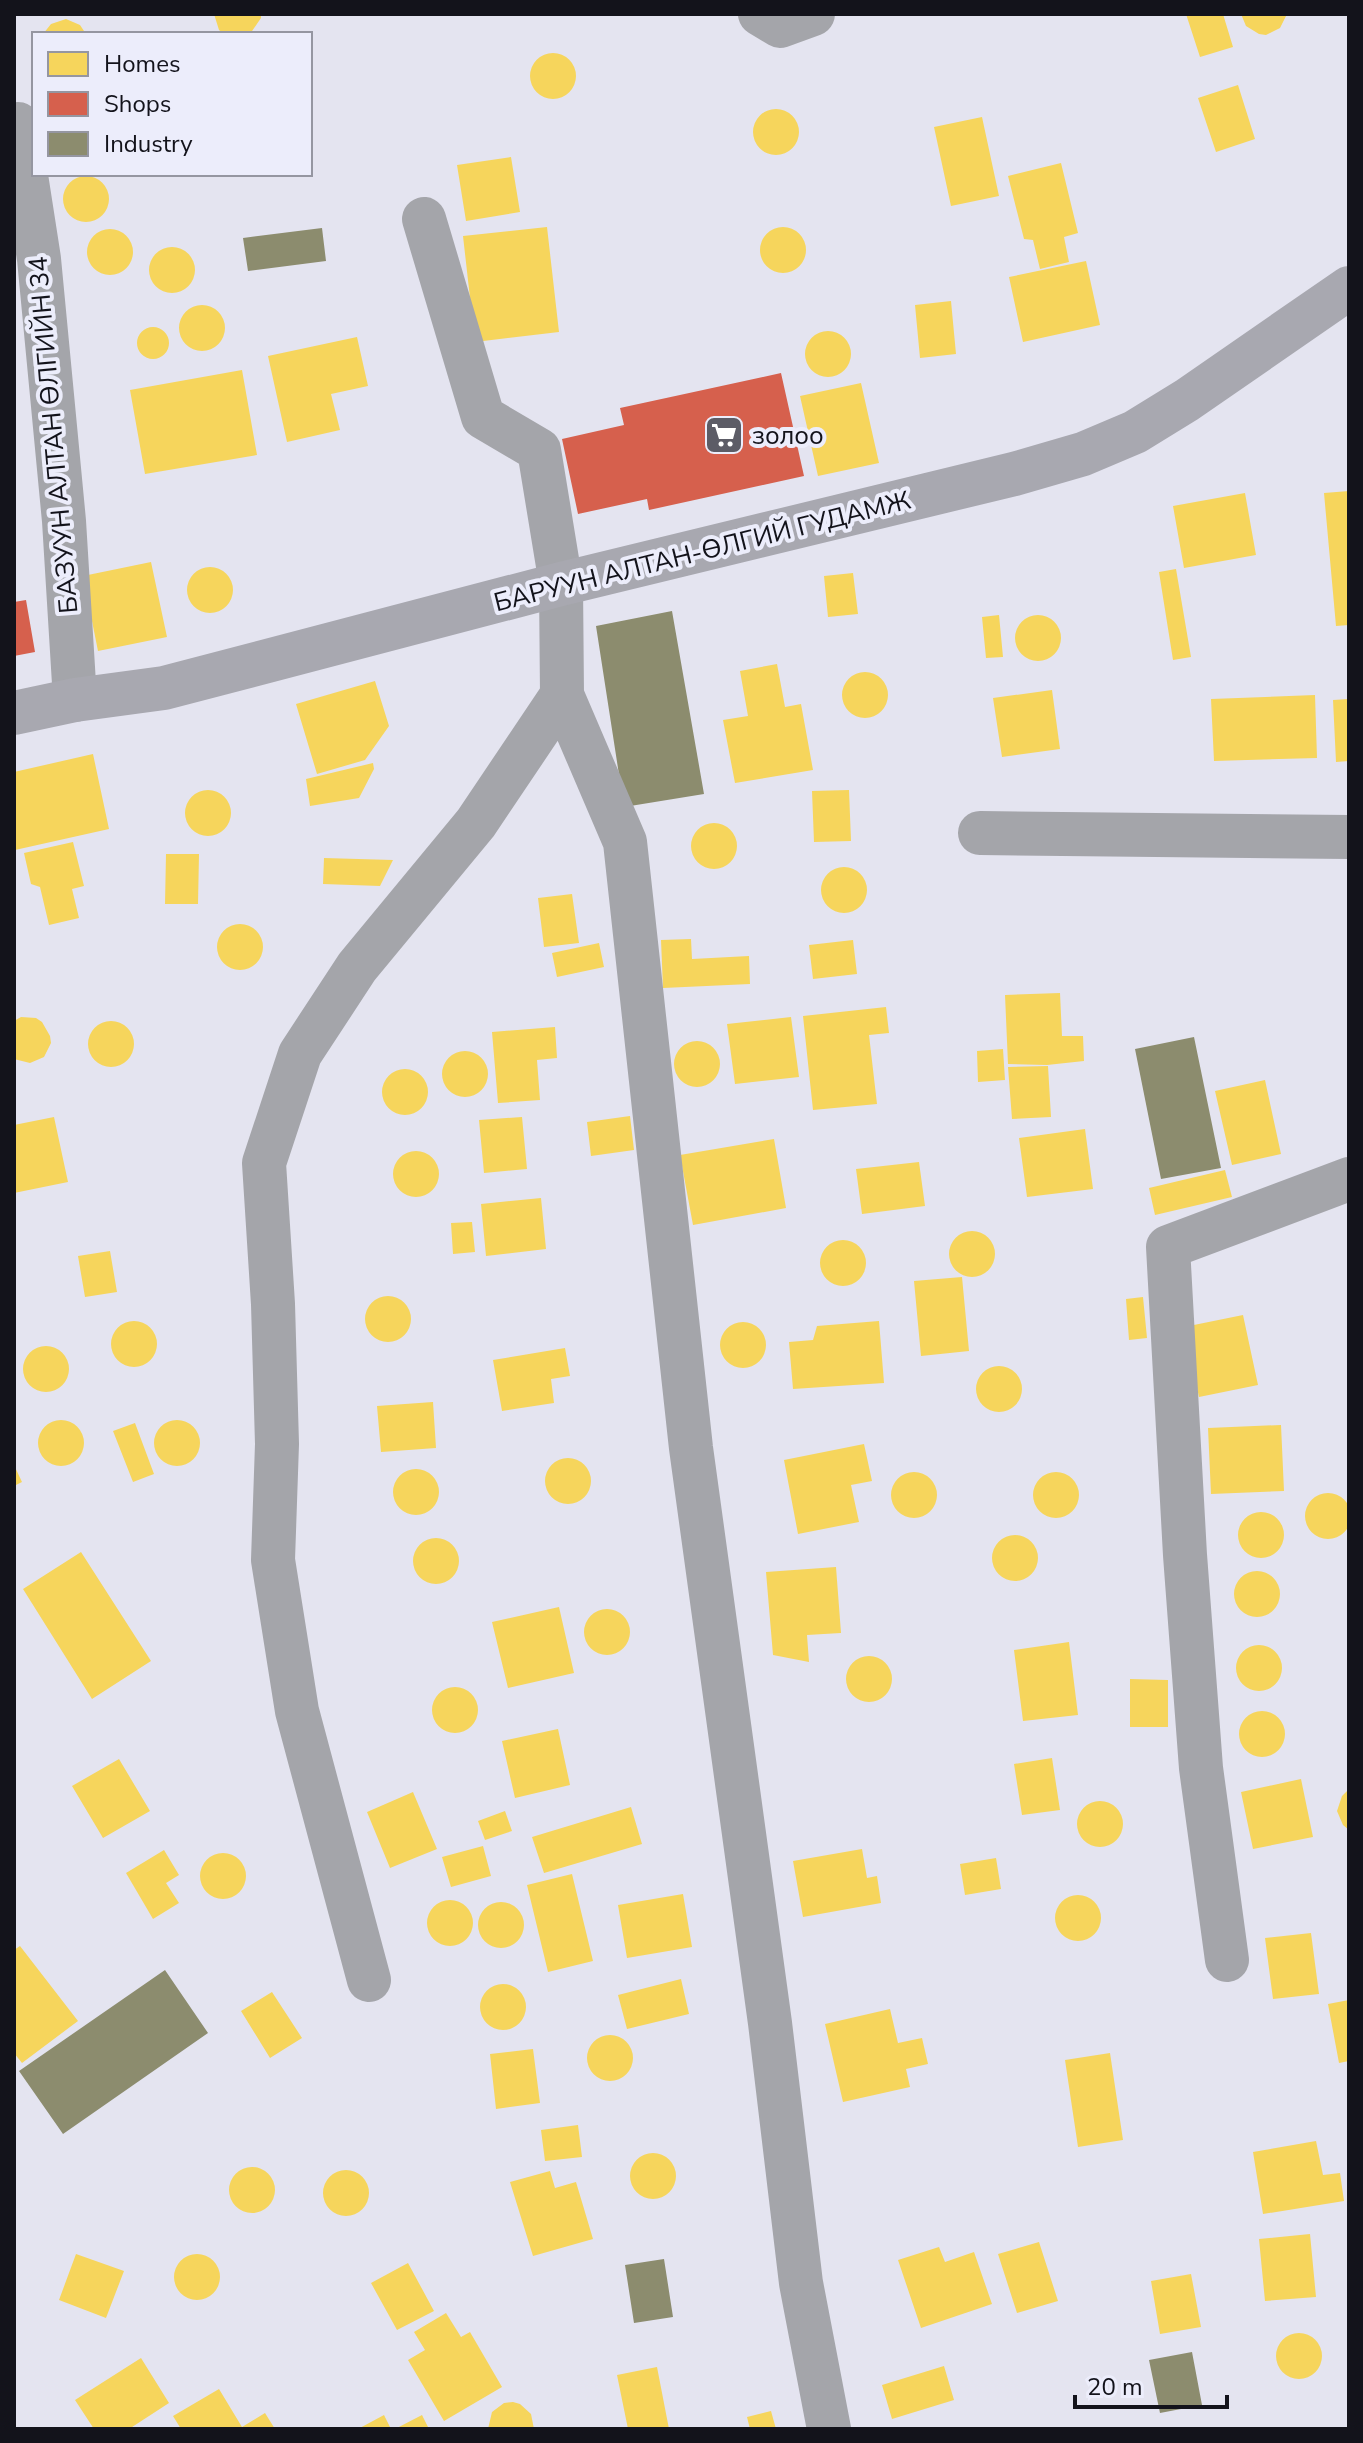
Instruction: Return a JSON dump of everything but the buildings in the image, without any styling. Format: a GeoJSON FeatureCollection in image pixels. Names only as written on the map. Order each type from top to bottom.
{"type":"FeatureCollection","features":[{"type":"Feature","properties":{"kind":"main road","name":"БАРУУН АЛТАН-ӨЛГИЙ ГУДАМЖ"},"geometry":{"type":"LineString","coordinates":[[14,713],[75,700],[164,688],[561,584],[999,478],[1083,454],[1135,432],[1187,400],[1349,288]]}},
{"type":"Feature","properties":{"kind":"street"},"geometry":{"type":"LineString","coordinates":[[760,14],[780,26],[813,14]]}},
{"type":"Feature","properties":{"kind":"street","name":"БАЗУУН АЛТАН ӨЛГИЙН 34"},"geometry":{"type":"LineString","coordinates":[[18,124],[39,259],[64,521],[75,700]]}},
{"type":"Feature","properties":{"kind":"street"},"geometry":{"type":"LineString","coordinates":[[424,219],[483,417],[539,450],[561,584],[562,695],[625,842],[691,1448],[770,2023],[801,2283],[829,2429]]}},
{"type":"Feature","properties":{"kind":"street"},"geometry":{"type":"LineString","coordinates":[[369,1980],[297,1711],[273,1560],[277,1444],[273,1304],[264,1163],[300,1054],[357,967],[476,823],[562,695]]}},
{"type":"Feature","properties":{"kind":"street"},"geometry":{"type":"LineString","coordinates":[[980,833],[1349,837]]}},
{"type":"Feature","properties":{"kind":"street"},"geometry":{"type":"LineString","coordinates":[[1227,1960],[1201,1768],[1185,1555],[1168,1247],[1349,1179]]}},
{"type":"Feature","properties":{"kind":"place","name":"золоо"},"geometry":{"type":"Point","coordinates":[724,435]}}]}
